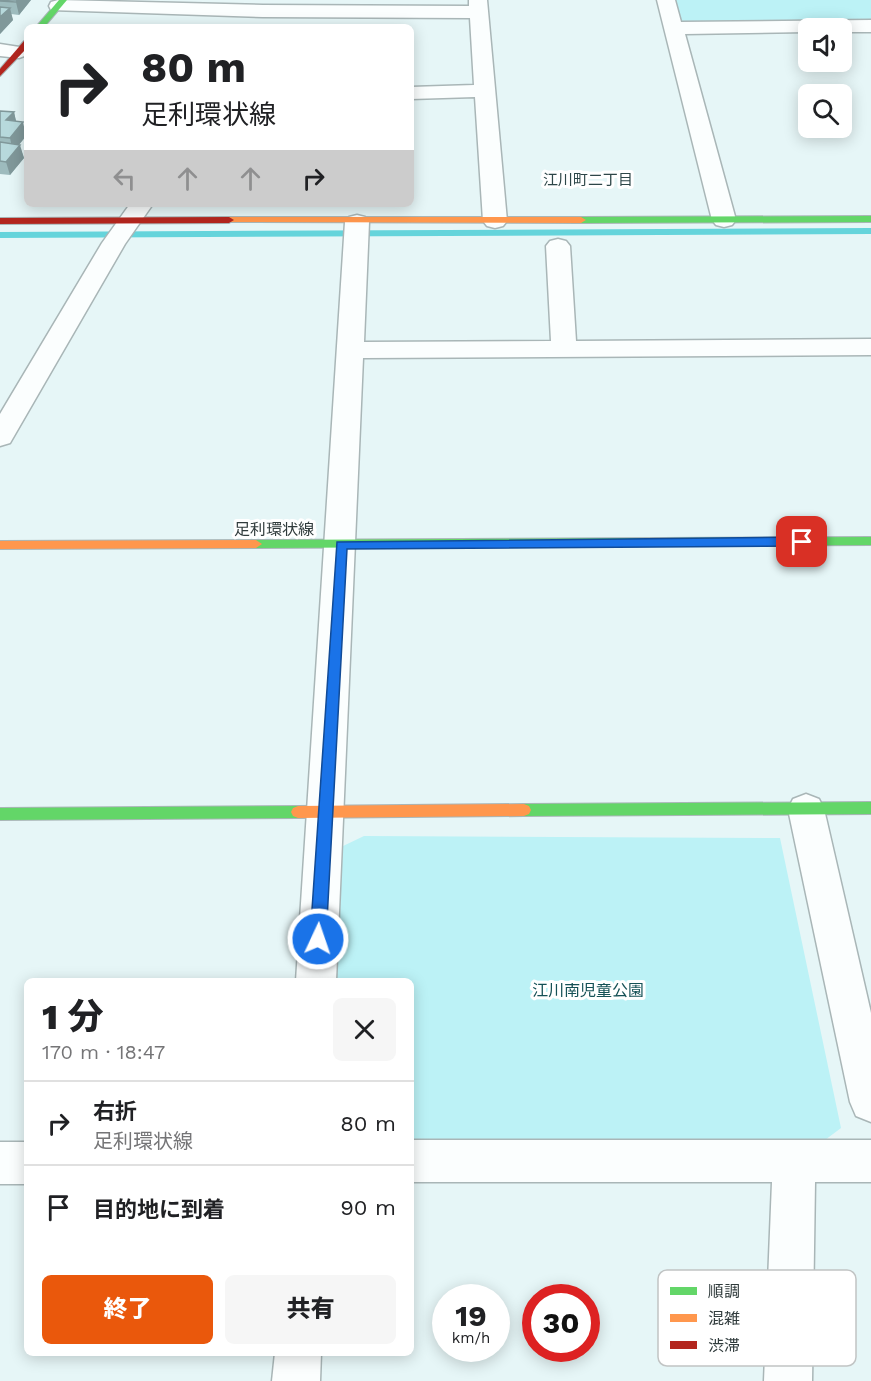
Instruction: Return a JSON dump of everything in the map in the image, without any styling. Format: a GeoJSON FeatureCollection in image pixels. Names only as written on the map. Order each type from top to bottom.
{"type":"FeatureCollection","features":[{"type":"Feature","properties":{"kind":"street"},"geometry":{"type":"LineString","coordinates":[[666,0],[724,220]]}},
{"type":"Feature","properties":{"kind":"street"},"geometry":{"type":"LineString","coordinates":[[43,24],[61,3],[261,13],[478,6],[495,221]]}},
{"type":"Feature","properties":{"kind":"street"},"geometry":{"type":"LineString","coordinates":[[674,28],[871,26]]}},
{"type":"Feature","properties":{"kind":"street"},"geometry":{"type":"LineString","coordinates":[[0,74],[15,48]]}},
{"type":"Feature","properties":{"kind":"street"},"geometry":{"type":"LineString","coordinates":[[414,93],[484,91]]}},
{"type":"Feature","properties":{"kind":"street"},"geometry":{"type":"LineString","coordinates":[[0,221],[356,230],[495,221],[871,219]]}},
{"type":"Feature","properties":{"kind":"street"},"geometry":{"type":"LineString","coordinates":[[3,427],[128,224]]}},
{"type":"Feature","properties":{"kind":"street"},"geometry":{"type":"LineString","coordinates":[[316,978],[356,230]]}},
{"type":"Feature","properties":{"kind":"street"},"geometry":{"type":"LineString","coordinates":[[558,246],[564,349]]}},
{"type":"Feature","properties":{"kind":"street"},"geometry":{"type":"LineString","coordinates":[[351,350],[871,347]]}},
{"type":"Feature","properties":{"kind":"street","name":"足利環状線"},"geometry":{"type":"LineString","coordinates":[[0,545],[871,541]]}},
{"type":"Feature","properties":{"kind":"street"},"geometry":{"type":"LineString","coordinates":[[0,814],[871,808]]}},
{"type":"Feature","properties":{"kind":"street"},"geometry":{"type":"LineString","coordinates":[[806,809],[871,1102]]}},
{"type":"Feature","properties":{"kind":"street"},"geometry":{"type":"LineString","coordinates":[[414,1161],[871,1161]]}},
{"type":"Feature","properties":{"kind":"street"},"geometry":{"type":"LineString","coordinates":[[791,1270],[794,1161]]}},
{"type":"Feature","properties":{"kind":"street"},"geometry":{"type":"LineString","coordinates":[[0,1163],[24,1163]]}},
{"type":"Feature","properties":{"kind":"street"},"geometry":{"type":"LineString","coordinates":[[296,1381],[298,1356]]}},
{"type":"Feature","properties":{"kind":"street"},"geometry":{"type":"LineString","coordinates":[[788,1366],[788,1381]]}},
{"type":"Feature","properties":{"kind":"green space"},"geometry":{"type":"Polygon","coordinates":[[[671,0],[871,0],[871,30],[852,30],[852,18],[798,18],[798,30],[690,30],[678,24],[671,0]]]}},
{"type":"Feature","properties":{"kind":"green space","name":"江川南児童公園"},"geometry":{"type":"Polygon","coordinates":[[[364,836],[780,838],[841,1128],[825,1140],[414,1144],[414,978],[335,978],[341,847],[364,836]]]}},
{"type":"Feature","properties":{"kind":"building"},"geometry":{"type":"Polygon","coordinates":[[[0,0],[18,0],[16,2],[0,0]]]}},
{"type":"Feature","properties":{"kind":"building"},"geometry":{"type":"Polygon","coordinates":[[[0,7],[10,8],[0,17],[0,7]]]}},
{"type":"Feature","properties":{"kind":"building"},"geometry":{"type":"Polygon","coordinates":[[[0,111],[14,112],[6,120],[23,122],[10,138],[0,137],[0,111]]]}},
{"type":"Feature","properties":{"kind":"building"},"geometry":{"type":"Polygon","coordinates":[[[0,142],[20,145],[6,162],[0,161],[0,142]]]}},
{"type":"Feature","properties":{"kind":"waterway"},"geometry":{"type":"LineString","coordinates":[[0,235],[871,231]]}},
{"type":"Feature","properties":{"kind":"traffic: fast"},"geometry":{"type":"LineString","coordinates":[[43,24],[63,0]]}},
{"type":"Feature","properties":{"kind":"traffic: fast"},"geometry":{"type":"LineString","coordinates":[[581,220],[871,219]]}},
{"type":"Feature","properties":{"kind":"traffic: fast"},"geometry":{"type":"LineString","coordinates":[[256,544],[871,541]]}},
{"type":"Feature","properties":{"kind":"traffic: fast"},"geometry":{"type":"LineString","coordinates":[[524,810],[871,808]]}},
{"type":"Feature","properties":{"kind":"traffic: fast"},"geometry":{"type":"LineString","coordinates":[[0,814],[298,812]]}},
{"type":"Feature","properties":{"kind":"traffic: slow"},"geometry":{"type":"LineString","coordinates":[[229,220],[581,220]]}},
{"type":"Feature","properties":{"kind":"traffic: slow"},"geometry":{"type":"LineString","coordinates":[[0,545],[256,544]]}},
{"type":"Feature","properties":{"kind":"traffic: slow"},"geometry":{"type":"LineString","coordinates":[[298,812],[524,810]]}},
{"type":"Feature","properties":{"kind":"traffic: jam"},"geometry":{"type":"LineString","coordinates":[[0,74],[24,46]]}},
{"type":"Feature","properties":{"kind":"traffic: jam"},"geometry":{"type":"LineString","coordinates":[[0,221],[229,220]]}},
{"type":"Feature","properties":{"kind":"district","name":"江川町二丁目"},"geometry":{"type":"Point","coordinates":[588,180]}},
{"type":"Feature","properties":{"kind":"route"},"geometry":{"type":"LineString","coordinates":[[318,939],[341,545],[802,542]]}}]}
